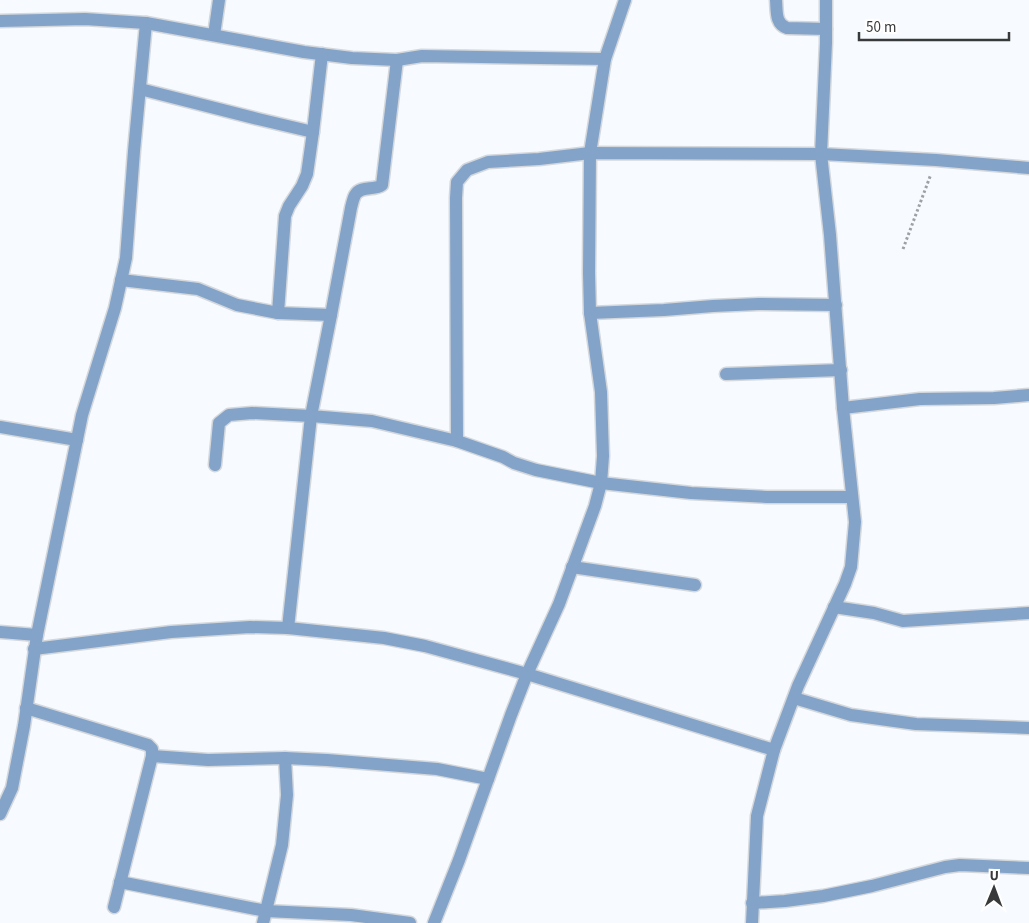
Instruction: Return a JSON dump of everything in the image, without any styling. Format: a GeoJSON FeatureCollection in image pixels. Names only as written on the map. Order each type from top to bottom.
{"type":"FeatureCollection","features":[{"type":"Feature","properties":{"kind":"street"},"geometry":{"type":"LineString","coordinates":[[214,36],[219,0]]}},
{"type":"Feature","properties":{"kind":"street"},"geometry":{"type":"LineString","coordinates":[[434,923],[527,674],[559,604],[595,506],[601,483],[603,456],[601,392],[590,314],[590,153],[604,59],[625,0]]}},
{"type":"Feature","properties":{"kind":"street"},"geometry":{"type":"LineString","coordinates":[[776,0],[778,20],[782,26],[787,28],[826,29]]}},
{"type":"Feature","properties":{"kind":"street"},"geometry":{"type":"LineString","coordinates":[[752,923],[757,816],[774,750],[794,698],[846,584],[851,567],[854,522],[830,235],[820,154],[826,0]]}},
{"type":"Feature","properties":{"kind":"street"},"geometry":{"type":"LineString","coordinates":[[0,21],[84,19],[146,23],[352,58],[397,60],[422,56],[604,59]]}},
{"type":"Feature","properties":{"kind":"street"},"geometry":{"type":"LineString","coordinates":[[0,814],[12,788],[34,649],[76,440],[115,308],[126,258],[146,23]]}},
{"type":"Feature","properties":{"kind":"street"},"geometry":{"type":"LineString","coordinates":[[278,313],[285,216],[307,174],[314,132],[322,54]]}},
{"type":"Feature","properties":{"kind":"street"},"geometry":{"type":"LineString","coordinates":[[288,628],[311,416],[350,208],[356,194],[363,188],[377,188],[382,185],[397,60]]}},
{"type":"Feature","properties":{"kind":"street"},"geometry":{"type":"LineString","coordinates":[[140,89],[314,132]]}},
{"type":"Feature","properties":{"kind":"street"},"geometry":{"type":"LineString","coordinates":[[458,441],[457,182],[467,170],[488,162],[590,153],[820,154],[936,160],[1029,168]]}},
{"type":"Feature","properties":{"kind":"street"},"geometry":{"type":"LineString","coordinates":[[121,280],[198,289],[237,305],[278,313],[331,315]]}},
{"type":"Feature","properties":{"kind":"street"},"geometry":{"type":"LineString","coordinates":[[590,314],[758,304],[836,304]]}},
{"type":"Feature","properties":{"kind":"street"},"geometry":{"type":"LineString","coordinates":[[726,374],[841,370]]}},
{"type":"Feature","properties":{"kind":"street"},"geometry":{"type":"LineString","coordinates":[[843,408],[920,399],[994,398],[1029,395]]}},
{"type":"Feature","properties":{"kind":"street"},"geometry":{"type":"LineString","coordinates":[[214,465],[219,423],[229,415],[252,413],[372,421],[458,441],[536,470],[601,483],[691,493],[852,497]]}},
{"type":"Feature","properties":{"kind":"street"},"geometry":{"type":"LineString","coordinates":[[0,427],[76,440]]}},
{"type":"Feature","properties":{"kind":"street"},"geometry":{"type":"LineString","coordinates":[[572,567],[695,585]]}},
{"type":"Feature","properties":{"kind":"street"},"geometry":{"type":"LineString","coordinates":[[834,607],[874,613],[904,621],[1029,613]]}},
{"type":"Feature","properties":{"kind":"street"},"geometry":{"type":"LineString","coordinates":[[34,649],[171,632],[250,627],[288,628],[384,638],[425,646],[527,674],[774,750]]}},
{"type":"Feature","properties":{"kind":"street"},"geometry":{"type":"LineString","coordinates":[[0,632],[37,635]]}},
{"type":"Feature","properties":{"kind":"street"},"geometry":{"type":"LineString","coordinates":[[794,698],[851,715],[916,724],[1029,728]]}},
{"type":"Feature","properties":{"kind":"street"},"geometry":{"type":"LineString","coordinates":[[26,708],[148,744],[152,749],[152,756],[114,907]]}},
{"type":"Feature","properties":{"kind":"street"},"geometry":{"type":"LineString","coordinates":[[152,756],[208,760],[285,758],[327,760],[438,770],[488,779]]}},
{"type":"Feature","properties":{"kind":"street"},"geometry":{"type":"LineString","coordinates":[[264,917],[282,845],[287,795],[285,758]]}},
{"type":"Feature","properties":{"kind":"street"},"geometry":{"type":"LineString","coordinates":[[752,903],[823,896],[872,886],[944,867],[960,865],[1029,868]]}},
{"type":"Feature","properties":{"kind":"street"},"geometry":{"type":"LineString","coordinates":[[120,882],[264,917],[351,915],[410,923]]}},
{"type":"Feature","properties":{"kind":"path"},"geometry":{"type":"LineString","coordinates":[[903,249],[936,160]]}}]}
